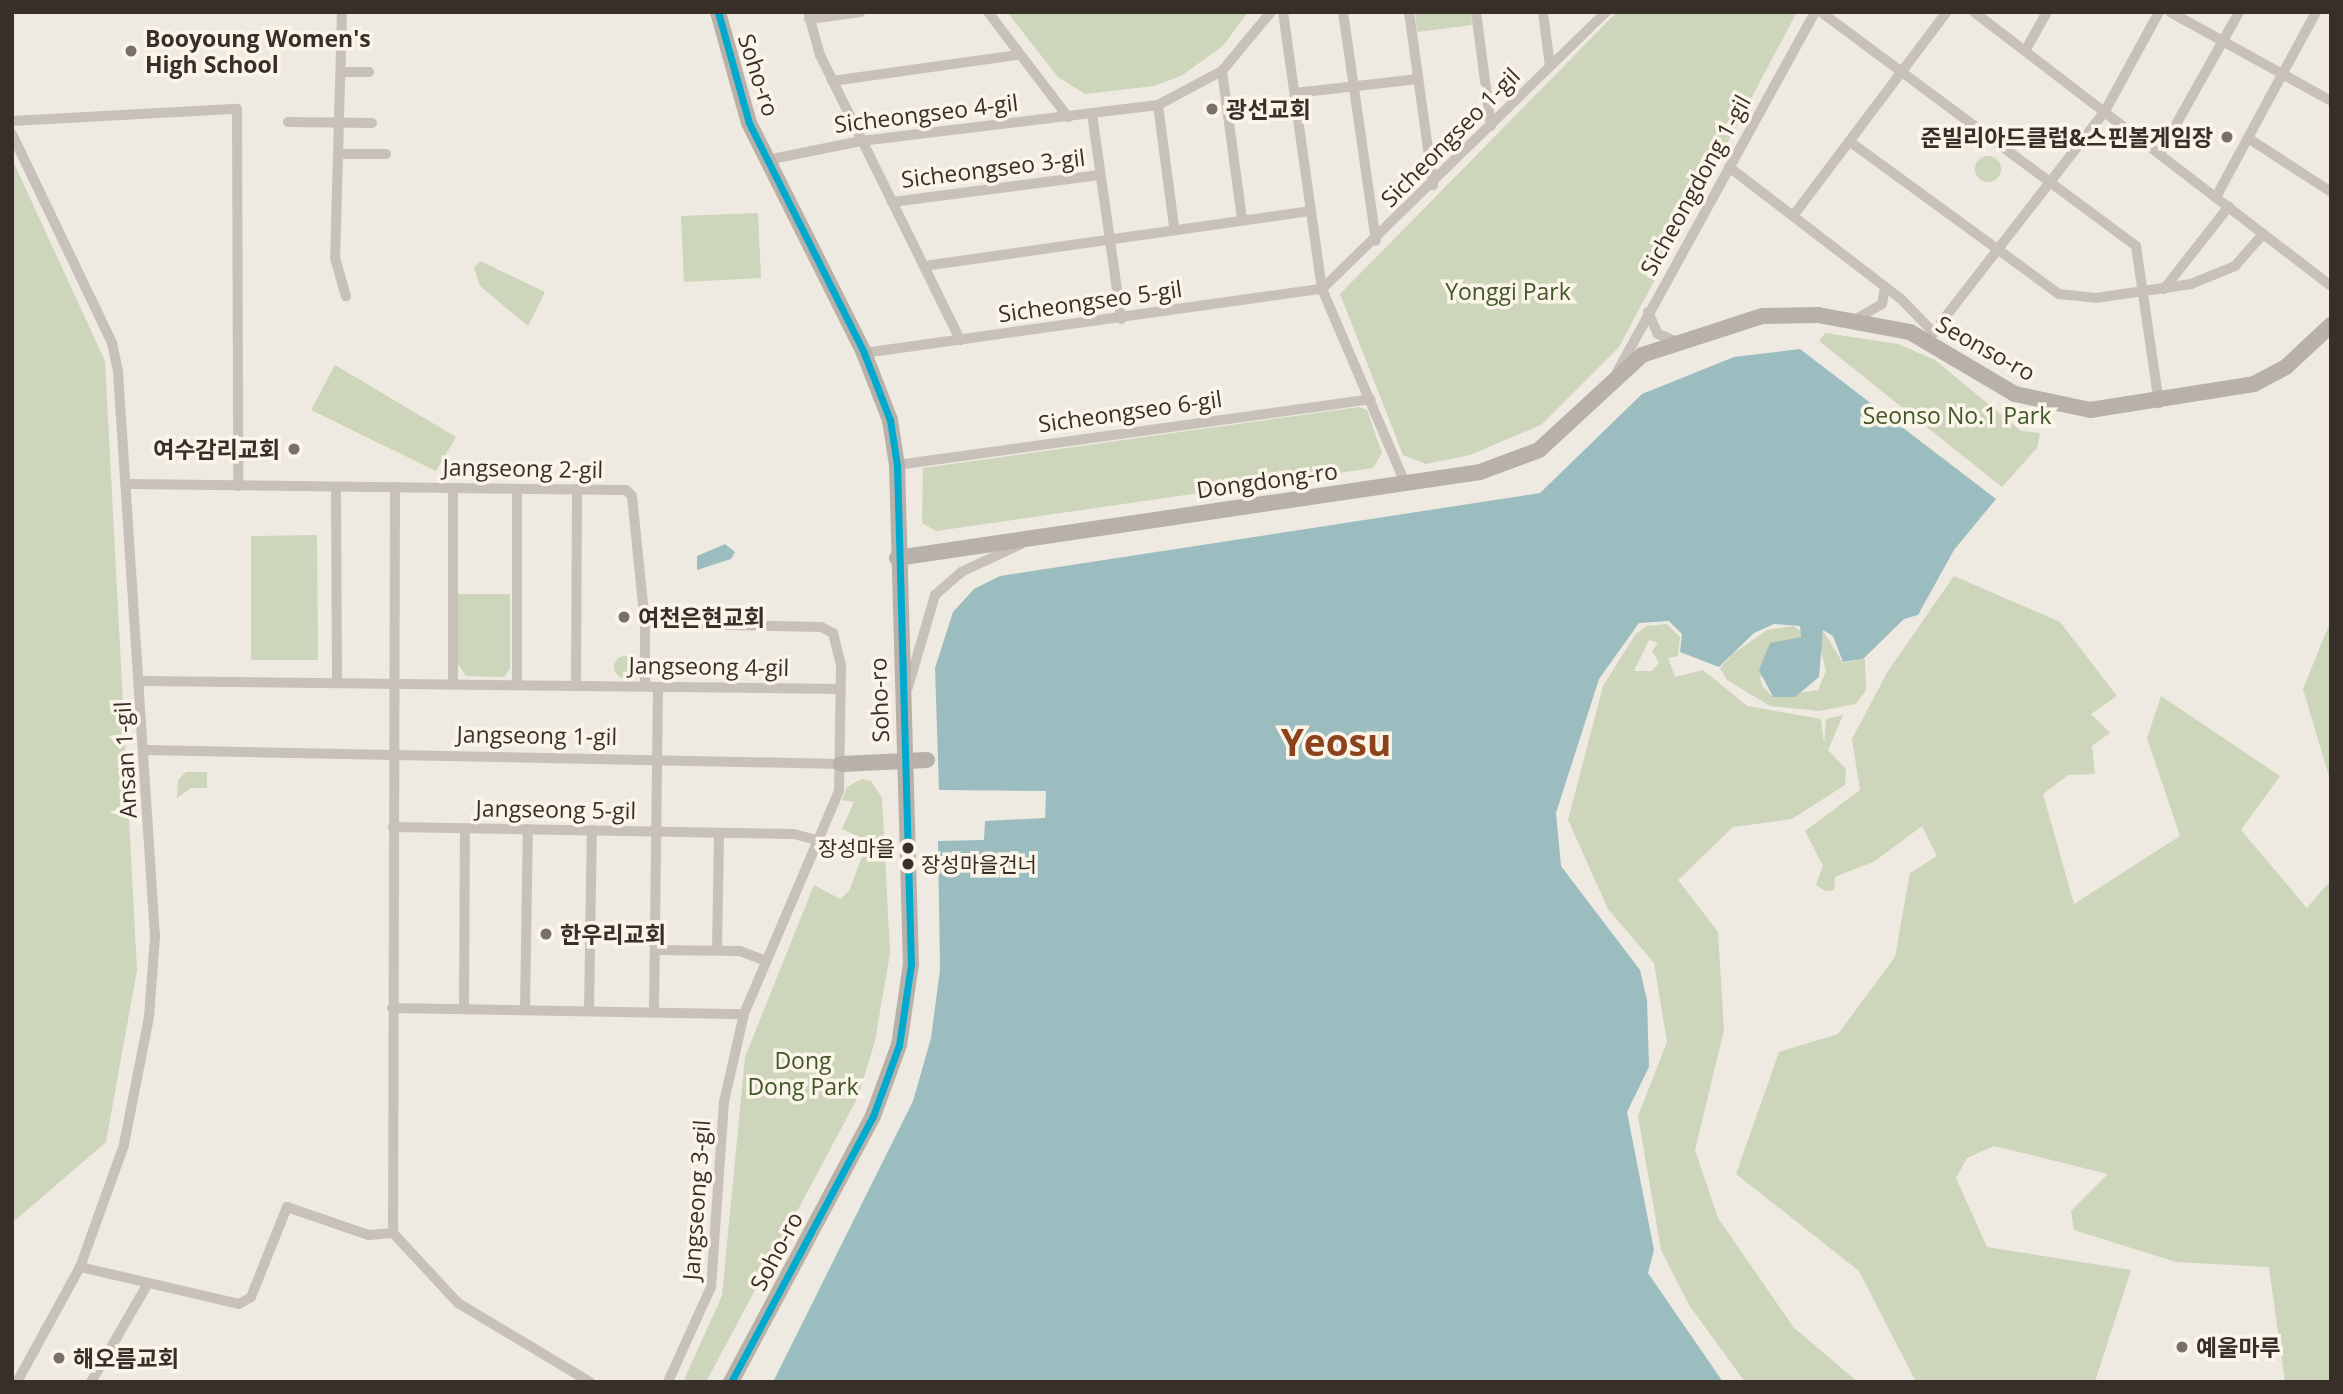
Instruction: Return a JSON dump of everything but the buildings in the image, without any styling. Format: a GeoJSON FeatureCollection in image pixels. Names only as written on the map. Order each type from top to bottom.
{"type":"FeatureCollection","features":[{"type":"Feature","properties":{"kind":"street"},"geometry":{"type":"LineString","coordinates":[[342,12],[335,258],[346,296]]}},
{"type":"Feature","properties":{"kind":"street","name":"Soho-ro"},"geometry":{"type":"LineString","coordinates":[[718,12],[736,93],[863,353],[890,421],[897,465],[897,558],[911,964],[900,1045],[873,1116],[731,1382]]}},
{"type":"Feature","properties":{"kind":"street","name":"Sicheongseo 3-gil"},"geometry":{"type":"LineString","coordinates":[[861,12],[808,16],[832,81],[960,340]]}},
{"type":"Feature","properties":{"kind":"street"},"geometry":{"type":"LineString","coordinates":[[988,12],[1016,55],[1068,117]]}},
{"type":"Feature","properties":{"kind":"street","name":"Sicheongseo 4-gil"},"geometry":{"type":"LineString","coordinates":[[767,160],[861,141],[1158,104],[1222,71],[1271,12]]}},
{"type":"Feature","properties":{"kind":"street"},"geometry":{"type":"LineString","coordinates":[[1283,12],[1322,289],[1405,483]]}},
{"type":"Feature","properties":{"kind":"street"},"geometry":{"type":"LineString","coordinates":[[1343,12],[1376,241]]}},
{"type":"Feature","properties":{"kind":"street"},"geometry":{"type":"LineString","coordinates":[[1409,12],[1433,185]]}},
{"type":"Feature","properties":{"kind":"street"},"geometry":{"type":"LineString","coordinates":[[1476,12],[1491,126]]}},
{"type":"Feature","properties":{"kind":"street"},"geometry":{"type":"LineString","coordinates":[[1543,12],[1550,67]]}},
{"type":"Feature","properties":{"kind":"street","name":"Sicheongseo 1-gil"},"geometry":{"type":"LineString","coordinates":[[1322,289],[1376,241],[1606,12]]}},
{"type":"Feature","properties":{"kind":"street","name":"Sicheongdong 1-gil"},"geometry":{"type":"LineString","coordinates":[[1613,380],[1815,12]]}},
{"type":"Feature","properties":{"kind":"street"},"geometry":{"type":"LineString","coordinates":[[1821,12],[1903,69],[2136,246],[2158,402]]}},
{"type":"Feature","properties":{"kind":"street"},"geometry":{"type":"LineString","coordinates":[[1793,216],[1947,12]]}},
{"type":"Feature","properties":{"kind":"street"},"geometry":{"type":"LineString","coordinates":[[1974,12],[2331,286]]}},
{"type":"Feature","properties":{"kind":"street"},"geometry":{"type":"LineString","coordinates":[[2025,51],[2047,12]]}},
{"type":"Feature","properties":{"kind":"street"},"geometry":{"type":"LineString","coordinates":[[1729,167],[1885,287],[1932,335],[1994,248],[2105,111],[2160,12]]}},
{"type":"Feature","properties":{"kind":"street"},"geometry":{"type":"LineString","coordinates":[[2170,12],[2331,100]]}},
{"type":"Feature","properties":{"kind":"street"},"geometry":{"type":"LineString","coordinates":[[2160,153],[2239,12]]}},
{"type":"Feature","properties":{"kind":"street"},"geometry":{"type":"LineString","coordinates":[[2216,197],[2316,12]]}},
{"type":"Feature","properties":{"kind":"street"},"geometry":{"type":"LineString","coordinates":[[832,81],[1016,55]]}},
{"type":"Feature","properties":{"kind":"street"},"geometry":{"type":"LineString","coordinates":[[1222,71],[1242,218]]}},
{"type":"Feature","properties":{"kind":"street"},"geometry":{"type":"LineString","coordinates":[[341,72],[369,72]]}},
{"type":"Feature","properties":{"kind":"street"},"geometry":{"type":"LineString","coordinates":[[1295,93],[1418,79]]}},
{"type":"Feature","properties":{"kind":"street"},"geometry":{"type":"LineString","coordinates":[[1158,104],[1174,226]]}},
{"type":"Feature","properties":{"kind":"street"},"geometry":{"type":"LineString","coordinates":[[12,121],[237,109],[239,486]]}},
{"type":"Feature","properties":{"kind":"street"},"geometry":{"type":"LineString","coordinates":[[1092,114],[1121,319]]}},
{"type":"Feature","properties":{"kind":"street"},"geometry":{"type":"LineString","coordinates":[[288,122],[372,123]]}},
{"type":"Feature","properties":{"kind":"street","name":"Ansan 1-gil"},"geometry":{"type":"LineString","coordinates":[[12,134],[111,343],[126,419],[155,937],[149,1017],[124,1145],[80,1267],[17,1382]]}},
{"type":"Feature","properties":{"kind":"street"},"geometry":{"type":"LineString","coordinates":[[2248,138],[2331,192]]}},
{"type":"Feature","properties":{"kind":"street"},"geometry":{"type":"LineString","coordinates":[[1849,141],[2059,294],[2164,289],[2235,266],[2263,234]]}},
{"type":"Feature","properties":{"kind":"street"},"geometry":{"type":"LineString","coordinates":[[338,154],[386,154]]}},
{"type":"Feature","properties":{"kind":"street","name":"Sicheongseo 3-gil"},"geometry":{"type":"LineString","coordinates":[[892,202],[1099,175]]}},
{"type":"Feature","properties":{"kind":"street"},"geometry":{"type":"LineString","coordinates":[[2164,289],[2229,206]]}},
{"type":"Feature","properties":{"kind":"street"},"geometry":{"type":"LineString","coordinates":[[924,266],[1174,226],[1311,211]]}},
{"type":"Feature","properties":{"kind":"street"},"geometry":{"type":"LineString","coordinates":[[1856,319],[1882,304],[1885,287]]}},
{"type":"Feature","properties":{"kind":"street","name":"Sicheongseo 5-gil"},"geometry":{"type":"LineString","coordinates":[[863,353],[1322,289]]}},
{"type":"Feature","properties":{"kind":"street"},"geometry":{"type":"LineString","coordinates":[[1648,312],[1658,334],[1675,341]]}},
{"type":"Feature","properties":{"kind":"street","name":"Seonso-ro"},"geometry":{"type":"LineString","coordinates":[[1613,380],[1642,355],[1675,341],[1762,316],[1856,319],[1932,335],[1986,379],[2043,404],[2090,410],[2158,402],[2254,384],[2286,367],[2331,325]]}},
{"type":"Feature","properties":{"kind":"street","name":"Dongdong-ro"},"geometry":{"type":"LineString","coordinates":[[897,558],[1480,472],[1523,458],[1560,433],[1613,380]]}},
{"type":"Feature","properties":{"kind":"street","name":"Sicheongseo 6-gil"},"geometry":{"type":"LineString","coordinates":[[897,465],[1370,399]]}},
{"type":"Feature","properties":{"kind":"street","name":"Jangseong 2-gil"},"geometry":{"type":"LineString","coordinates":[[129,484],[626,490],[632,496],[645,623]]}},
{"type":"Feature","properties":{"kind":"street"},"geometry":{"type":"LineString","coordinates":[[336,487],[337,683]]}},
{"type":"Feature","properties":{"kind":"street"},"geometry":{"type":"LineString","coordinates":[[394,487],[391,1008],[393,1233],[457,1303],[590,1382]]}},
{"type":"Feature","properties":{"kind":"street"},"geometry":{"type":"LineString","coordinates":[[453,488],[453,684]]}},
{"type":"Feature","properties":{"kind":"street"},"geometry":{"type":"LineString","coordinates":[[517,489],[517,685]]}},
{"type":"Feature","properties":{"kind":"street"},"geometry":{"type":"LineString","coordinates":[[576,686],[577,489]]}},
{"type":"Feature","properties":{"kind":"street"},"geometry":{"type":"LineString","coordinates":[[902,714],[935,595],[961,572],[1038,537]]}},
{"type":"Feature","properties":{"kind":"street"},"geometry":{"type":"LineString","coordinates":[[645,687],[645,623],[829,630],[840,652],[841,764]]}},
{"type":"Feature","properties":{"kind":"street","name":"Jangseong 4-gil"},"geometry":{"type":"LineString","coordinates":[[141,681],[841,689]]}},
{"type":"Feature","properties":{"kind":"street"},"geometry":{"type":"LineString","coordinates":[[654,1012],[658,687]]}},
{"type":"Feature","properties":{"kind":"street","name":"Jangseong 1-gil"},"geometry":{"type":"LineString","coordinates":[[146,750],[841,764],[927,760]]}},
{"type":"Feature","properties":{"kind":"street","name":"Jangseong 3-gil"},"geometry":{"type":"LineString","coordinates":[[668,1382],[711,1287],[724,1102],[744,1014],[764,960],[820,841],[839,791],[841,764]]}},
{"type":"Feature","properties":{"kind":"street","name":"Jangseong 5-gil"},"geometry":{"type":"LineString","coordinates":[[393,827],[719,833],[820,841]]}},
{"type":"Feature","properties":{"kind":"street"},"geometry":{"type":"LineString","coordinates":[[464,1009],[465,828]]}},
{"type":"Feature","properties":{"kind":"street"},"geometry":{"type":"LineString","coordinates":[[525,1010],[528,829]]}},
{"type":"Feature","properties":{"kind":"street"},"geometry":{"type":"LineString","coordinates":[[589,1011],[592,830]]}},
{"type":"Feature","properties":{"kind":"street"},"geometry":{"type":"LineString","coordinates":[[717,950],[719,833]]}},
{"type":"Feature","properties":{"kind":"street"},"geometry":{"type":"LineString","coordinates":[[655,950],[717,950],[764,960]]}},
{"type":"Feature","properties":{"kind":"street"},"geometry":{"type":"LineString","coordinates":[[391,1008],[744,1014]]}},
{"type":"Feature","properties":{"kind":"street"},"geometry":{"type":"LineString","coordinates":[[80,1267],[209,1302],[244,1303],[287,1207],[369,1235],[393,1233]]}},
{"type":"Feature","properties":{"kind":"street"},"geometry":{"type":"LineString","coordinates":[[91,1382],[147,1285]]}},
{"type":"Feature","properties":{"kind":"green space"},"geometry":{"type":"Polygon","coordinates":[[[1007,12],[1248,12],[1223,46],[1181,76],[1154,86],[1085,94],[1058,77],[1007,12]]]}},
{"type":"Feature","properties":{"kind":"green space"},"geometry":{"type":"Polygon","coordinates":[[[1415,12],[1471,12],[1472,25],[1417,32],[1415,12]]]}},
{"type":"Feature","properties":{"kind":"green space","name":"Yonggi Park"},"geometry":{"type":"Polygon","coordinates":[[[1617,12],[1797,12],[1619,347],[1541,425],[1470,455],[1426,464],[1403,455],[1340,294],[1617,12]]]}},
{"type":"Feature","properties":{"kind":"green space"},"geometry":{"type":"Polygon","coordinates":[[[1988,156],[1997,160],[2001,169],[1997,178],[1988,182],[1979,178],[1975,169],[1979,160],[1988,156]]]}},
{"type":"Feature","properties":{"kind":"green space"},"geometry":{"type":"Polygon","coordinates":[[[12,159],[105,361],[137,970],[106,1142],[12,1223],[12,159]]]}},
{"type":"Feature","properties":{"kind":"green space"},"geometry":{"type":"Polygon","coordinates":[[[758,213],[761,278],[684,282],[681,216],[758,213]]]}},
{"type":"Feature","properties":{"kind":"green space"},"geometry":{"type":"Polygon","coordinates":[[[480,261],[545,292],[528,326],[480,286],[474,268],[480,261]]]}},
{"type":"Feature","properties":{"kind":"green space","name":"Seonso No.1 Park"},"geometry":{"type":"Polygon","coordinates":[[[1825,333],[1898,344],[1935,360],[2021,431],[2040,433],[2037,448],[2002,487],[1819,341],[1825,333]]]}},
{"type":"Feature","properties":{"kind":"green space"},"geometry":{"type":"Polygon","coordinates":[[[335,365],[456,437],[436,471],[311,410],[335,365]]]}},
{"type":"Feature","properties":{"kind":"green space"},"geometry":{"type":"Polygon","coordinates":[[[1359,407],[1367,410],[1382,453],[1373,468],[936,531],[922,523],[923,468],[1359,407]]]}},
{"type":"Feature","properties":{"kind":"green space"},"geometry":{"type":"Polygon","coordinates":[[[317,535],[318,660],[251,660],[251,536],[317,535]]]}},
{"type":"Feature","properties":{"kind":"green space"},"geometry":{"type":"Polygon","coordinates":[[[1954,576],[2060,622],[2117,696],[2091,714],[2110,733],[2092,746],[2095,774],[2068,775],[2043,794],[2074,904],[2180,836],[2147,738],[2161,696],[2280,776],[2241,830],[2307,908],[2331,880],[2331,1382],[2285,1382],[2269,1267],[2176,1262],[2074,1230],[2071,1211],[2108,1174],[1994,1146],[1967,1158],[1956,1178],[1987,1247],[2131,1270],[2095,1382],[1916,1382],[1859,1271],[1736,1174],[1779,1052],[1838,1034],[1895,957],[1910,873],[1937,856],[1922,826],[1875,861],[1835,877],[1834,890],[1825,891],[1816,885],[1823,866],[1805,831],[1860,790],[1852,739],[1888,671],[1954,576]]]}},
{"type":"Feature","properties":{"kind":"green space"},"geometry":{"type":"Polygon","coordinates":[[[458,594],[510,594],[510,669],[504,677],[466,676],[458,664],[458,594]]]}},
{"type":"Feature","properties":{"kind":"green space"},"geometry":{"type":"Polygon","coordinates":[[[2331,620],[2331,783],[2303,689],[2331,620]]]}},
{"type":"Feature","properties":{"kind":"green space"},"geometry":{"type":"Polygon","coordinates":[[[1667,624],[1680,637],[1678,656],[1668,658],[1675,677],[1703,670],[1747,706],[1821,719],[1824,744],[1826,719],[1843,715],[1828,750],[1846,769],[1845,785],[1792,819],[1733,827],[1678,880],[1718,932],[1724,1030],[1695,1150],[1718,1218],[1794,1328],[1858,1382],[1745,1382],[1689,1305],[1661,1250],[1638,1116],[1667,1042],[1654,963],[1608,909],[1568,820],[1603,686],[1635,635],[1646,626],[1667,624]],[[1649,640],[1634,671],[1652,671],[1659,663],[1652,651],[1658,643],[1649,640]]]}},
{"type":"Feature","properties":{"kind":"green space"},"geometry":{"type":"Polygon","coordinates":[[[1793,626],[1804,633],[1760,678],[1762,686],[1773,697],[1818,690],[1826,671],[1819,643],[1824,632],[1843,663],[1865,659],[1866,690],[1856,704],[1819,711],[1770,706],[1727,680],[1720,668],[1734,653],[1767,630],[1793,626]]]}},
{"type":"Feature","properties":{"kind":"green space"},"geometry":{"type":"Polygon","coordinates":[[[625,656],[633,659],[636,667],[633,675],[625,678],[617,675],[614,667],[617,659],[625,656]]]}},
{"type":"Feature","properties":{"kind":"green space"},"geometry":{"type":"Polygon","coordinates":[[[186,772],[207,772],[207,788],[191,788],[177,798],[178,780],[186,772]]]}},
{"type":"Feature","properties":{"kind":"green space","name":"Dong Dong Park"},"geometry":{"type":"Polygon","coordinates":[[[862,779],[871,781],[882,798],[890,953],[875,1041],[858,1097],[706,1382],[683,1382],[722,1296],[745,1057],[814,885],[840,899],[849,891],[868,841],[842,829],[854,802],[842,800],[847,787],[862,779]]]}},
{"type":"Feature","properties":{"kind":"water"},"geometry":{"type":"Polygon","coordinates":[[[1800,349],[1996,499],[1954,550],[1918,615],[1904,619],[1863,659],[1843,662],[1833,636],[1823,630],[1819,677],[1795,697],[1773,697],[1759,670],[1770,643],[1801,637],[1800,626],[1774,624],[1754,633],[1719,667],[1680,652],[1682,634],[1669,621],[1639,623],[1599,679],[1556,813],[1561,866],[1640,970],[1647,1000],[1649,1067],[1627,1112],[1654,1250],[1648,1273],[1723,1382],[773,1382],[913,1101],[931,1038],[940,970],[938,841],[984,840],[985,821],[1045,818],[1046,791],[939,790],[935,668],[953,612],[974,589],[1000,576],[1540,493],[1642,394],[1734,357],[1800,349]]]}},
{"type":"Feature","properties":{"kind":"water"},"geometry":{"type":"Polygon","coordinates":[[[725,544],[735,552],[731,559],[697,570],[697,556],[725,544]]]}},
{"type":"Feature","properties":{"kind":"transit line"},"geometry":{"type":"LineString","coordinates":[[718,12],[749,123],[864,353],[890,420],[897,465],[911,964],[899,1045],[873,1116],[731,1382]]}},
{"type":"Feature","properties":{"kind":"place","name":"Booyoung Women's High School"},"geometry":{"type":"Point","coordinates":[131,51]}},
{"type":"Feature","properties":{"kind":"place","name":"광선교회"},"geometry":{"type":"Point","coordinates":[1212,109]}},
{"type":"Feature","properties":{"kind":"place","name":"준빌리아드클럽&스핀볼게임장"},"geometry":{"type":"Point","coordinates":[2227,137]}},
{"type":"Feature","properties":{"kind":"place","name":"여수감리교회"},"geometry":{"type":"Point","coordinates":[294,449]}},
{"type":"Feature","properties":{"kind":"place","name":"여천은현교회"},"geometry":{"type":"Point","coordinates":[624,617]}},
{"type":"Feature","properties":{"kind":"place","name":"장성마을"},"geometry":{"type":"Point","coordinates":[908,848]}},
{"type":"Feature","properties":{"kind":"place","name":"장성마을건너"},"geometry":{"type":"Point","coordinates":[908,864]}},
{"type":"Feature","properties":{"kind":"place","name":"한우리교회"},"geometry":{"type":"Point","coordinates":[546,934]}},
{"type":"Feature","properties":{"kind":"place","name":"예울마루"},"geometry":{"type":"Point","coordinates":[2182,1347]}},
{"type":"Feature","properties":{"kind":"place","name":"해오름교회"},"geometry":{"type":"Point","coordinates":[59,1358]}},
{"type":"Feature","properties":{"kind":"district","name":"Yeosu"},"geometry":{"type":"Point","coordinates":[1336,742]}}]}
